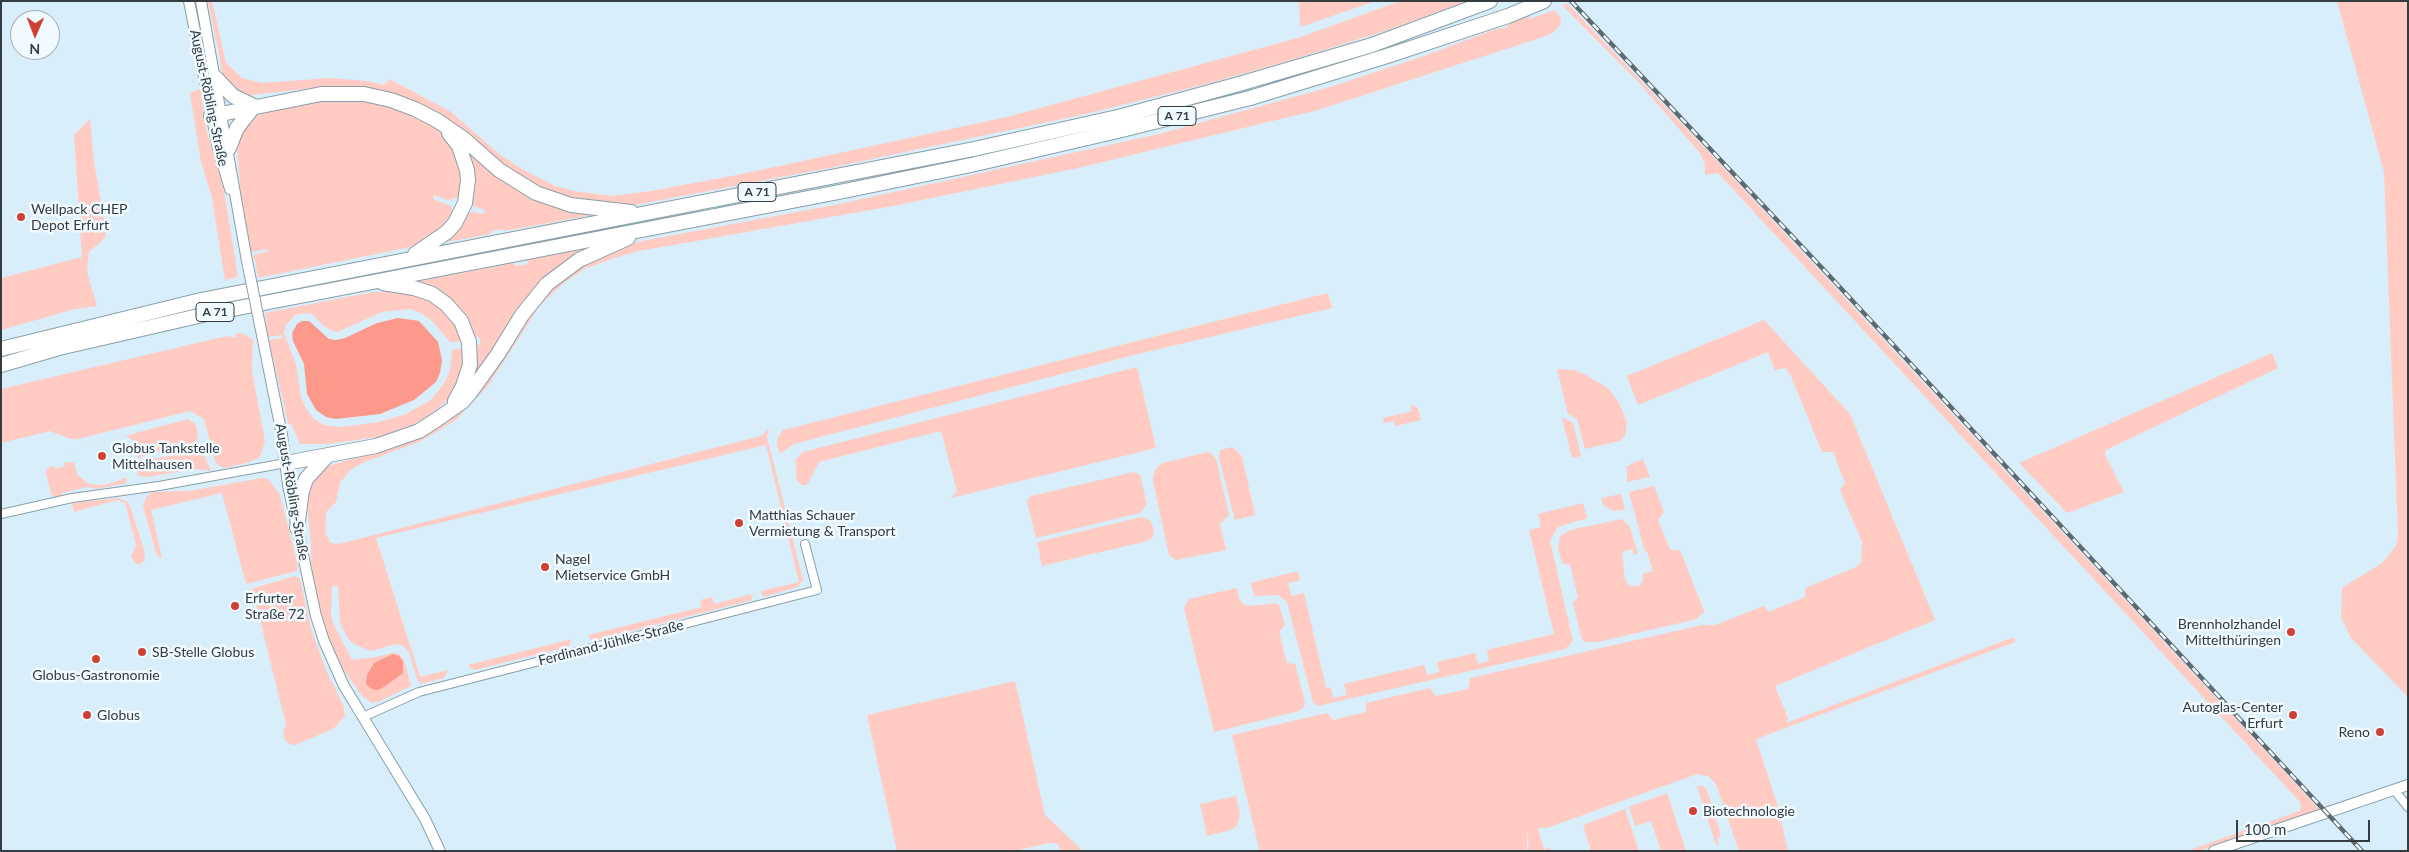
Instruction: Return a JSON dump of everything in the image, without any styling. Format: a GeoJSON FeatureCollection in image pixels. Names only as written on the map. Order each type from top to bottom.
{"type":"FeatureCollection","features":[{"type":"Feature","properties":{"kind":"highway","name":"A 71"},"geometry":{"type":"LineString","coordinates":[[1,349],[200,300],[974,149],[1122,116],[1372,45],[1490,1]]}},
{"type":"Feature","properties":{"kind":"highway","name":"A 71"},"geometry":{"type":"LineString","coordinates":[[1,364],[59,348],[207,314],[972,165],[1250,98],[1387,56],[1544,1]]}},
{"type":"Feature","properties":{"kind":"highway"},"geometry":{"type":"LineString","coordinates":[[216,78],[232,96],[254,106]]}},
{"type":"Feature","properties":{"kind":"highway"},"geometry":{"type":"LineString","coordinates":[[216,115],[321,94],[364,94],[404,104],[438,121],[464,139],[498,170],[536,193],[571,205],[644,214]]}},
{"type":"Feature","properties":{"kind":"highway"},"geometry":{"type":"LineString","coordinates":[[229,148],[237,128],[254,106]]}},
{"type":"Feature","properties":{"kind":"highway"},"geometry":{"type":"LineString","coordinates":[[405,260],[426,249],[447,232],[455,223],[465,203],[468,180],[464,158],[459,146],[438,121]]}},
{"type":"Feature","properties":{"kind":"highway"},"geometry":{"type":"LineString","coordinates":[[286,463],[326,457],[397,440],[424,427],[453,406],[462,402],[480,380],[522,315],[547,284],[579,260],[622,242],[644,230]]}},
{"type":"Feature","properties":{"kind":"highway"},"geometry":{"type":"LineString","coordinates":[[372,281],[414,288],[432,294],[446,304],[461,321],[469,342],[470,365],[463,386],[453,406]]}},
{"type":"Feature","properties":{"kind":"highway"},"geometry":{"type":"LineString","coordinates":[[297,528],[302,491],[306,479],[326,457]]}},
{"type":"Feature","properties":{"kind":"street","name":"August-Röbling-Straße"},"geometry":{"type":"LineString","coordinates":[[189,1],[216,115],[229,148],[240,224],[286,463],[287,480],[314,607],[324,642],[333,664],[362,717],[425,818],[440,851]]}},
{"type":"Feature","properties":{"kind":"street","name":"August-Röbling-Straße"},"geometry":{"type":"LineString","coordinates":[[201,1],[216,78],[218,148],[240,224]]}},
{"type":"Feature","properties":{"kind":"street"},"geometry":{"type":"LineString","coordinates":[[1,514],[72,498],[159,486],[286,463]]}},
{"type":"Feature","properties":{"kind":"street","name":"Ferdinand-Jühlke-Straße"},"geometry":{"type":"LineString","coordinates":[[362,717],[418,692],[817,590],[805,544]]}},
{"type":"Feature","properties":{"kind":"street"},"geometry":{"type":"LineString","coordinates":[[2214,851],[2408,785]]}},
{"type":"Feature","properties":{"kind":"street"},"geometry":{"type":"LineString","coordinates":[[2394,790],[2408,807]]}},
{"type":"Feature","properties":{"kind":"shaded area"},"geometry":{"type":"Polygon","coordinates":[[[208,1],[212,1],[226,63],[242,78],[262,83],[330,78],[366,81],[385,85],[389,79],[451,112],[500,155],[527,172],[555,186],[574,191],[612,196],[651,191],[747,173],[1011,116],[1301,37],[1400,1],[1467,1],[1385,31],[1291,60],[1206,84],[1086,114],[834,167],[625,207],[579,203],[528,184],[460,131],[341,88],[314,88],[243,96],[228,86],[223,75],[208,1]]]}},
{"type":"Feature","properties":{"kind":"shaded area"},"geometry":{"type":"Polygon","coordinates":[[[1299,1],[1376,1],[1300,27],[1299,1]]]}},
{"type":"Feature","properties":{"kind":"shaded area"},"geometry":{"type":"Polygon","coordinates":[[[2337,1],[2408,1],[2408,697],[2351,638],[2341,617],[2342,588],[2382,563],[2396,546],[2398,535],[2384,172],[2337,1]]]}},
{"type":"Feature","properties":{"kind":"shaded area"},"geometry":{"type":"Polygon","coordinates":[[[1568,4],[1736,181],[2320,810],[2267,827],[2261,825],[2299,811],[2301,808],[2300,802],[1718,173],[1705,175],[1705,163],[1700,153],[1640,84],[1562,5],[1568,4]]]}},
{"type":"Feature","properties":{"kind":"shaded area"},"geometry":{"type":"Polygon","coordinates":[[[1555,10],[1561,18],[1560,25],[1554,32],[1546,36],[1318,110],[1078,168],[893,206],[639,251],[584,269],[564,283],[540,305],[488,386],[456,420],[419,442],[362,463],[350,470],[340,483],[336,502],[326,512],[325,533],[331,543],[339,544],[761,436],[769,429],[767,437],[803,580],[798,587],[763,597],[761,591],[799,582],[766,445],[376,538],[420,677],[448,670],[444,678],[420,684],[409,652],[404,646],[396,644],[371,651],[356,645],[348,639],[340,623],[338,586],[332,586],[331,615],[333,623],[352,660],[392,653],[399,654],[404,660],[411,686],[372,703],[362,696],[340,665],[332,649],[319,610],[311,566],[306,491],[318,470],[386,449],[436,427],[529,313],[565,275],[620,247],[637,242],[839,204],[1159,134],[1330,87],[1424,56],[1496,29],[1506,28],[1509,24],[1529,16],[1530,19],[1555,10]]]}},
{"type":"Feature","properties":{"kind":"shaded area"},"geometry":{"type":"Polygon","coordinates":[[[200,89],[207,132],[224,191],[238,277],[225,280],[212,198],[201,162],[190,93],[200,89]]]}},
{"type":"Feature","properties":{"kind":"shaded area"},"geometry":{"type":"Polygon","coordinates":[[[353,98],[396,107],[434,126],[444,134],[451,143],[461,166],[461,197],[447,200],[434,195],[433,199],[451,206],[454,215],[449,222],[423,243],[411,247],[258,278],[255,259],[252,259],[254,255],[269,251],[268,249],[251,252],[242,205],[237,148],[238,136],[253,117],[258,115],[306,101],[353,98]]]}},
{"type":"Feature","properties":{"kind":"shaded area"},"geometry":{"type":"Polygon","coordinates":[[[90,119],[94,162],[106,229],[105,238],[89,252],[87,272],[97,306],[75,309],[1,330],[1,278],[82,257],[74,135],[90,119]]]}},
{"type":"Feature","properties":{"kind":"shaded area"},"geometry":{"type":"Polygon","coordinates":[[[462,145],[498,175],[592,213],[592,215],[504,231],[503,229],[491,231],[491,234],[441,243],[464,214],[473,212],[484,214],[485,210],[473,206],[470,201],[462,145]]]}},
{"type":"Feature","properties":{"kind":"shaded area"},"geometry":{"type":"Polygon","coordinates":[[[589,248],[580,255],[471,385],[475,348],[481,343],[479,337],[474,337],[414,282],[514,263],[515,266],[528,264],[527,260],[589,248]]]}},
{"type":"Feature","properties":{"kind":"shaded area"},"geometry":{"type":"Polygon","coordinates":[[[400,291],[431,298],[456,322],[461,338],[458,342],[450,342],[432,321],[421,313],[410,309],[382,312],[338,332],[324,326],[312,314],[295,315],[286,325],[284,333],[296,364],[301,397],[306,408],[314,419],[325,425],[340,427],[379,422],[406,414],[431,400],[445,382],[450,370],[452,350],[461,348],[466,351],[466,364],[453,395],[425,419],[386,436],[327,444],[300,444],[292,425],[288,423],[269,340],[282,338],[282,335],[268,337],[265,313],[373,292],[400,291]]]}},
{"type":"Feature","properties":{"kind":"shaded area"},"geometry":{"type":"Polygon","coordinates":[[[1328,293],[1332,308],[1134,355],[794,444],[780,454],[777,445],[778,437],[783,430],[1328,293]]]}},
{"type":"Feature","properties":{"kind":"shaded area"},"geometry":{"type":"Polygon","coordinates":[[[398,318],[419,321],[438,342],[442,360],[436,382],[414,400],[380,414],[336,419],[326,417],[316,410],[307,394],[304,364],[293,341],[292,333],[297,324],[302,321],[309,321],[329,339],[336,340],[345,338],[377,323],[398,318]]]}},
{"type":"Feature","properties":{"kind":"shaded area"},"geometry":{"type":"Polygon","coordinates":[[[1764,320],[1850,414],[1935,620],[1775,686],[1788,718],[1786,723],[2014,637],[2015,642],[1756,739],[1777,804],[1788,851],[1739,851],[1716,784],[1708,776],[1697,774],[1544,829],[1543,827],[1538,829],[1544,849],[1550,848],[1551,851],[1529,851],[1527,828],[1527,851],[1253,851],[1259,849],[1232,735],[1327,713],[1333,720],[1366,712],[1366,703],[1430,688],[1436,696],[1468,689],[1470,678],[1702,625],[1715,625],[1764,606],[1769,612],[1805,597],[1805,588],[1854,568],[1861,563],[1862,542],[1840,490],[1845,483],[1833,452],[1822,452],[1790,374],[1785,368],[1775,370],[1768,352],[1638,405],[1627,376],[1764,320]]]}},
{"type":"Feature","properties":{"kind":"shaded area"},"geometry":{"type":"Polygon","coordinates":[[[237,333],[242,333],[253,339],[252,371],[265,441],[260,457],[247,463],[224,468],[219,466],[215,461],[204,419],[190,411],[78,439],[70,439],[50,431],[1,443],[1,389],[214,339],[229,336],[235,338],[237,333]]]}},
{"type":"Feature","properties":{"kind":"shaded area"},"geometry":{"type":"Polygon","coordinates":[[[2272,353],[2278,368],[2106,450],[2105,455],[2124,492],[2067,513],[2019,463],[2272,353]]]}},
{"type":"Feature","properties":{"kind":"shaded area"},"geometry":{"type":"Polygon","coordinates":[[[1137,367],[1156,448],[951,498],[957,491],[941,431],[819,462],[807,485],[802,485],[797,480],[795,460],[803,452],[1137,367]]]}},
{"type":"Feature","properties":{"kind":"shaded area"},"geometry":{"type":"Polygon","coordinates":[[[1557,369],[1574,370],[1608,388],[1618,401],[1627,422],[1625,436],[1619,441],[1585,449],[1577,419],[1568,414],[1557,369]]]}},
{"type":"Feature","properties":{"kind":"shaded area"},"geometry":{"type":"Polygon","coordinates":[[[1410,404],[1418,408],[1421,420],[1395,426],[1394,421],[1384,423],[1383,418],[1412,411],[1410,404]]]}},
{"type":"Feature","properties":{"kind":"shaded area"},"geometry":{"type":"Polygon","coordinates":[[[1562,417],[1573,423],[1581,456],[1572,458],[1562,417]]]}},
{"type":"Feature","properties":{"kind":"shaded area"},"geometry":{"type":"Polygon","coordinates":[[[188,419],[196,424],[198,435],[196,442],[189,446],[146,454],[138,459],[134,441],[126,436],[61,453],[188,419]]]}},
{"type":"Feature","properties":{"kind":"shaded area"},"geometry":{"type":"Polygon","coordinates":[[[200,446],[211,471],[196,469],[146,477],[138,476],[137,468],[144,460],[164,457],[200,446]]]}},
{"type":"Feature","properties":{"kind":"shaded area"},"geometry":{"type":"Polygon","coordinates":[[[1232,447],[1242,456],[1255,515],[1235,520],[1219,458],[1220,450],[1232,447]]]}},
{"type":"Feature","properties":{"kind":"shaded area"},"geometry":{"type":"Polygon","coordinates":[[[1208,452],[1216,459],[1229,515],[1220,524],[1226,550],[1176,560],[1169,555],[1153,476],[1157,467],[1163,463],[1208,452]]]}},
{"type":"Feature","properties":{"kind":"shaded area"},"geometry":{"type":"Polygon","coordinates":[[[1643,459],[1650,477],[1627,482],[1627,466],[1643,459]]]}},
{"type":"Feature","properties":{"kind":"shaded area"},"geometry":{"type":"Polygon","coordinates":[[[64,463],[74,463],[77,474],[89,484],[104,485],[125,477],[127,483],[96,489],[87,487],[62,493],[62,497],[55,497],[51,494],[46,472],[48,468],[54,466],[55,469],[65,466],[64,463]]]}},
{"type":"Feature","properties":{"kind":"shaded area"},"geometry":{"type":"Polygon","coordinates":[[[1134,472],[1140,475],[1147,504],[1140,513],[1036,538],[1027,501],[1031,496],[1134,472]]]}},
{"type":"Feature","properties":{"kind":"shaded area"},"geometry":{"type":"Polygon","coordinates":[[[262,478],[268,479],[280,495],[298,566],[297,571],[246,584],[222,493],[151,510],[162,558],[157,556],[143,506],[146,497],[152,492],[189,491],[262,478]]]}},
{"type":"Feature","properties":{"kind":"shaded area"},"geometry":{"type":"Polygon","coordinates":[[[1654,486],[1664,512],[1658,520],[1670,550],[1680,550],[1704,611],[1697,619],[1598,642],[1585,642],[1582,640],[1573,603],[1578,597],[1570,565],[1562,563],[1558,548],[1560,536],[1570,530],[1622,519],[1630,527],[1638,554],[1634,555],[1632,549],[1622,552],[1625,580],[1630,586],[1639,586],[1643,580],[1642,574],[1653,571],[1647,552],[1644,549],[1629,492],[1654,486]]]}},
{"type":"Feature","properties":{"kind":"shaded area"},"geometry":{"type":"Polygon","coordinates":[[[1621,494],[1625,510],[1613,511],[1603,505],[1601,498],[1621,494]]]}},
{"type":"Feature","properties":{"kind":"shaded area"},"geometry":{"type":"Polygon","coordinates":[[[118,498],[128,502],[130,506],[145,553],[144,561],[140,564],[136,564],[131,556],[136,546],[125,503],[118,500],[74,512],[72,503],[118,498]]]}},
{"type":"Feature","properties":{"kind":"shaded area"},"geometry":{"type":"Polygon","coordinates":[[[1583,503],[1587,518],[1558,527],[1550,541],[1573,641],[1565,649],[1318,706],[1313,702],[1287,602],[1278,595],[1255,596],[1250,583],[1298,571],[1300,580],[1288,583],[1291,596],[1304,593],[1326,688],[1331,687],[1333,698],[1347,695],[1344,684],[1424,665],[1427,675],[1439,672],[1437,662],[1475,653],[1478,664],[1489,661],[1487,650],[1554,634],[1529,530],[1541,527],[1538,514],[1583,503]]]}},
{"type":"Feature","properties":{"kind":"shaded area"},"geometry":{"type":"Polygon","coordinates":[[[1141,517],[1151,521],[1154,531],[1152,538],[1147,541],[1042,566],[1037,542],[1141,517]]]}},
{"type":"Feature","properties":{"kind":"shaded area"},"geometry":{"type":"Polygon","coordinates":[[[294,576],[300,578],[311,629],[326,670],[346,715],[333,729],[295,745],[289,744],[285,740],[283,730],[286,725],[254,596],[248,590],[294,576]]]}},
{"type":"Feature","properties":{"kind":"shaded area"},"geometry":{"type":"Polygon","coordinates":[[[1237,588],[1239,599],[1243,604],[1250,606],[1275,603],[1279,605],[1285,625],[1279,632],[1287,663],[1295,664],[1305,702],[1304,707],[1299,711],[1214,732],[1184,608],[1189,599],[1237,588]]]}},
{"type":"Feature","properties":{"kind":"shaded area"},"geometry":{"type":"Polygon","coordinates":[[[751,594],[752,600],[592,641],[588,635],[702,607],[700,600],[712,597],[714,604],[751,594]]]}},
{"type":"Feature","properties":{"kind":"shaded area"},"geometry":{"type":"Polygon","coordinates":[[[572,639],[568,647],[474,670],[468,665],[572,639]]]}},
{"type":"Feature","properties":{"kind":"shaded area"},"geometry":{"type":"Polygon","coordinates":[[[393,654],[399,656],[403,662],[403,673],[384,687],[378,690],[372,689],[366,684],[367,675],[374,663],[393,654]]]}},
{"type":"Feature","properties":{"kind":"shaded area"},"geometry":{"type":"Polygon","coordinates":[[[1015,681],[1045,815],[1083,851],[1060,851],[1058,844],[1049,843],[1014,851],[897,851],[867,715],[1015,681]]]}},
{"type":"Feature","properties":{"kind":"shaded area"},"geometry":{"type":"Polygon","coordinates":[[[1697,786],[1703,786],[1707,790],[1721,836],[1717,838],[1719,844],[1716,845],[1697,786]]]}},
{"type":"Feature","properties":{"kind":"shaded area"},"geometry":{"type":"Polygon","coordinates":[[[1667,793],[1686,851],[1661,851],[1651,821],[1635,826],[1629,807],[1667,793]]]}},
{"type":"Feature","properties":{"kind":"shaded area"},"geometry":{"type":"Polygon","coordinates":[[[1236,796],[1240,814],[1237,826],[1230,830],[1207,836],[1200,804],[1236,796]]]}},
{"type":"Feature","properties":{"kind":"shaded area"},"geometry":{"type":"Polygon","coordinates":[[[1625,809],[1639,851],[1591,851],[1583,825],[1625,809]]]}},
{"type":"Feature","properties":{"kind":"shaded area"},"geometry":{"type":"Polygon","coordinates":[[[2254,827],[2254,832],[2199,851],[2187,851],[2254,827]]]}},
{"type":"Feature","properties":{"kind":"railway"},"geometry":{"type":"LineString","coordinates":[[1571,1],[1823,269],[2362,851]]}},
{"type":"Feature","properties":{"kind":"place","name":"Wellpack CHEP Depot Erfurt"},"geometry":{"type":"Point","coordinates":[21,217]}},
{"type":"Feature","properties":{"kind":"place","name":"Globus Tankstelle Mittelhausen"},"geometry":{"type":"Point","coordinates":[102,456]}},
{"type":"Feature","properties":{"kind":"place","name":"Matthias Schauer Vermietung & Transport"},"geometry":{"type":"Point","coordinates":[739,523]}},
{"type":"Feature","properties":{"kind":"place","name":"Nagel Mietservice GmbH"},"geometry":{"type":"Point","coordinates":[545,567]}},
{"type":"Feature","properties":{"kind":"place","name":"Erfurter Straße 72"},"geometry":{"type":"Point","coordinates":[235,606]}},
{"type":"Feature","properties":{"kind":"place","name":"Brennholzhandel Mittelthüringen"},"geometry":{"type":"Point","coordinates":[2291,632]}},
{"type":"Feature","properties":{"kind":"place","name":"SB-Stelle Globus"},"geometry":{"type":"Point","coordinates":[142,652]}},
{"type":"Feature","properties":{"kind":"place","name":"Globus-Gastronomie"},"geometry":{"type":"Point","coordinates":[96,659]}},
{"type":"Feature","properties":{"kind":"place","name":"Globus"},"geometry":{"type":"Point","coordinates":[87,715]}},
{"type":"Feature","properties":{"kind":"place","name":"Autoglas-Center Erfurt"},"geometry":{"type":"Point","coordinates":[2293,715]}},
{"type":"Feature","properties":{"kind":"place","name":"Reno"},"geometry":{"type":"Point","coordinates":[2380,732]}},
{"type":"Feature","properties":{"kind":"place","name":"Biotechnologie"},"geometry":{"type":"Point","coordinates":[1693,811]}}]}
